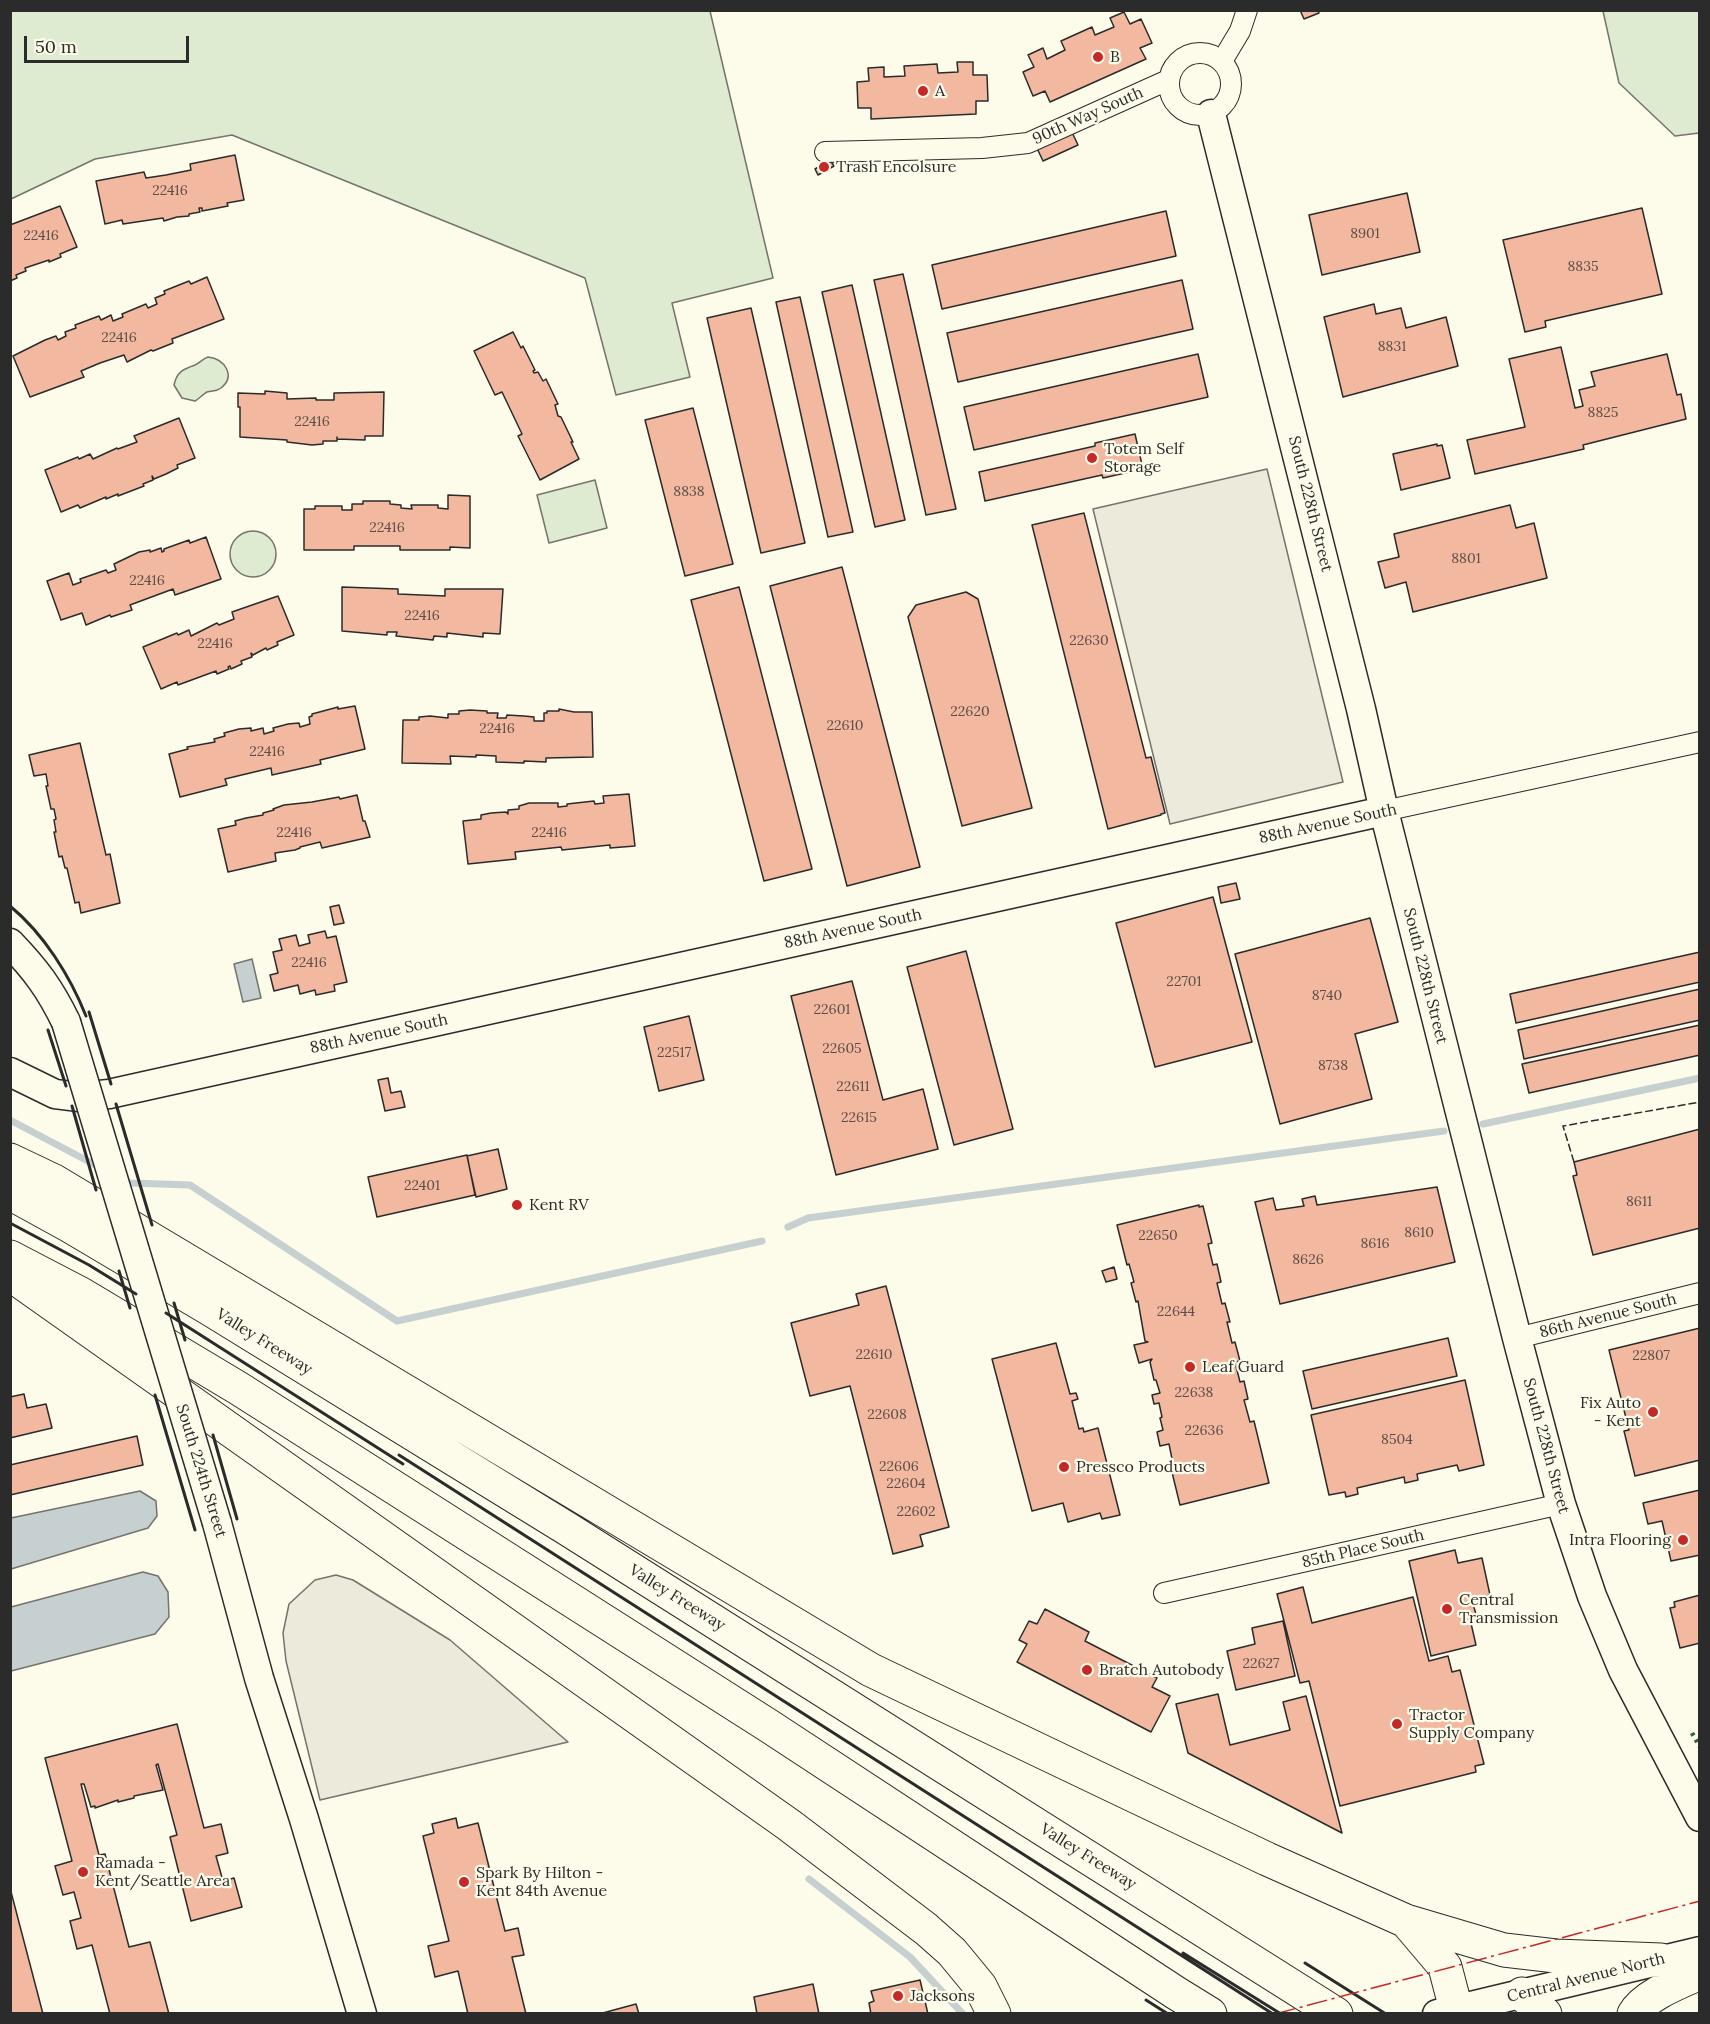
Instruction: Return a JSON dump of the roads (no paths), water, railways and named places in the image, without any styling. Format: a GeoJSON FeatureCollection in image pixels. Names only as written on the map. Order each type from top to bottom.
{"type":"FeatureCollection","features":[{"type":"Feature","properties":{"kind":"highway"},"geometry":{"type":"LineString","coordinates":[[10,1160],[54,1181],[871,1670],[1236,1844],[1406,1921],[1504,1950],[1556,1956],[1661,1960]]}},
{"type":"Feature","properties":{"kind":"highway","name":"Valley Freeway"},"geometry":{"type":"LineString","coordinates":[[10,1193],[210,1309],[566,1528],[1336,2013]]}},
{"type":"Feature","properties":{"kind":"highway"},"geometry":{"type":"LineString","coordinates":[[10,1257],[81,1294],[238,1388],[760,1719],[1176,1993],[1210,2013]]}},
{"type":"Feature","properties":{"kind":"highway"},"geometry":{"type":"LineString","coordinates":[[10,1275],[789,1826],[926,1929],[952,1952],[980,1986],[994,2013]]}},
{"type":"Feature","properties":{"kind":"highway"},"geometry":{"type":"LineString","coordinates":[[1406,1921],[1445,1967],[1447,2011]]}},
{"type":"Feature","properties":{"kind":"highway"},"geometry":{"type":"LineString","coordinates":[[1634,2013],[1638,2006],[1700,1973]]}},
{"type":"Feature","properties":{"kind":"street"},"geometry":{"type":"LineString","coordinates":[[1222,61],[1240,31],[1247,10]]}},
{"type":"Feature","properties":{"kind":"street"},"geometry":{"type":"LineString","coordinates":[[1194,52],[1214,55],[1222,61],[1228,69],[1231,90],[1227,100],[1220,108],[1211,114],[1200,116],[1189,114],[1180,108],[1169,91],[1168,80],[1177,62],[1194,52]]}},
{"type":"Feature","properties":{"kind":"street","name":"90th Way South"},"geometry":{"type":"LineString","coordinates":[[825,152],[982,148],[1028,143],[1168,80]]}},
{"type":"Feature","properties":{"kind":"street","name":"South 228th Street"},"geometry":{"type":"LineString","coordinates":[[1211,114],[1362,709],[1384,811],[1561,1504],[1592,1596],[1623,1670],[1700,1817]]}},
{"type":"Feature","properties":{"kind":"street","name":"88th Avenue South"},"geometry":{"type":"LineString","coordinates":[[10,1072],[55,1094],[79,1097],[109,1094],[1700,742]]}},
{"type":"Feature","properties":{"kind":"street","name":"South 224th Street"},"geometry":{"type":"LineString","coordinates":[[10,943],[31,965],[51,992],[66,1022],[217,1523],[259,1678],[362,2013]]}},
{"type":"Feature","properties":{"kind":"street","name":"86th Avenue South"},"geometry":{"type":"LineString","coordinates":[[1517,1338],[1700,1293]]}},
{"type":"Feature","properties":{"kind":"street","name":"85th Place South"},"geometry":{"type":"LineString","coordinates":[[1164,1593],[1561,1504]]}},
{"type":"Feature","properties":{"kind":"street","name":"Central Avenue North"},"geometry":{"type":"LineString","coordinates":[[1447,2011],[1534,2004],[1661,1960],[1700,1951]]}},
{"type":"Feature","properties":{"kind":"waterway"},"geometry":{"type":"LineString","coordinates":[[1483,1124],[1700,1078]]}},
{"type":"Feature","properties":{"kind":"waterway"},"geometry":{"type":"LineString","coordinates":[[10,1120],[101,1168]]}},
{"type":"Feature","properties":{"kind":"waterway"},"geometry":{"type":"LineString","coordinates":[[788,1227],[808,1218],[1444,1131]]}},
{"type":"Feature","properties":{"kind":"waterway"},"geometry":{"type":"LineString","coordinates":[[121,1179],[130,1183],[190,1185],[397,1321],[762,1241]]}},
{"type":"Feature","properties":{"kind":"waterway"},"geometry":{"type":"LineString","coordinates":[[809,1879],[910,1957],[963,2014]]}},
{"type":"Feature","properties":{"kind":"place","name":"B"},"geometry":{"type":"Point","coordinates":[1098,57]}},
{"type":"Feature","properties":{"kind":"place","name":"A"},"geometry":{"type":"Point","coordinates":[923,91]}},
{"type":"Feature","properties":{"kind":"place","name":"Trash Encolsure"},"geometry":{"type":"Point","coordinates":[824,167]}},
{"type":"Feature","properties":{"kind":"place","name":"Totem Self Storage"},"geometry":{"type":"Point","coordinates":[1092,458]}},
{"type":"Feature","properties":{"kind":"place","name":"Kent RV"},"geometry":{"type":"Point","coordinates":[517,1205]}},
{"type":"Feature","properties":{"kind":"place","name":"Leaf Guard"},"geometry":{"type":"Point","coordinates":[1190,1367]}},
{"type":"Feature","properties":{"kind":"place","name":"Fix Auto - Kent"},"geometry":{"type":"Point","coordinates":[1653,1412]}},
{"type":"Feature","properties":{"kind":"place","name":"Pressco Products"},"geometry":{"type":"Point","coordinates":[1064,1467]}},
{"type":"Feature","properties":{"kind":"place","name":"Intra Flooring"},"geometry":{"type":"Point","coordinates":[1683,1540]}},
{"type":"Feature","properties":{"kind":"place","name":"Central Transmission"},"geometry":{"type":"Point","coordinates":[1447,1609]}},
{"type":"Feature","properties":{"kind":"place","name":"Bratch Autobody"},"geometry":{"type":"Point","coordinates":[1087,1670]}},
{"type":"Feature","properties":{"kind":"place","name":"Tractor Supply Company"},"geometry":{"type":"Point","coordinates":[1397,1724]}},
{"type":"Feature","properties":{"kind":"place","name":"Ramada - Kent/Seattle Area"},"geometry":{"type":"Point","coordinates":[83,1872]}},
{"type":"Feature","properties":{"kind":"place","name":"Spark By Hilton - Kent 84th Avenue"},"geometry":{"type":"Point","coordinates":[464,1882]}},
{"type":"Feature","properties":{"kind":"place","name":"Jacksons"},"geometry":{"type":"Point","coordinates":[898,1996]}}]}
